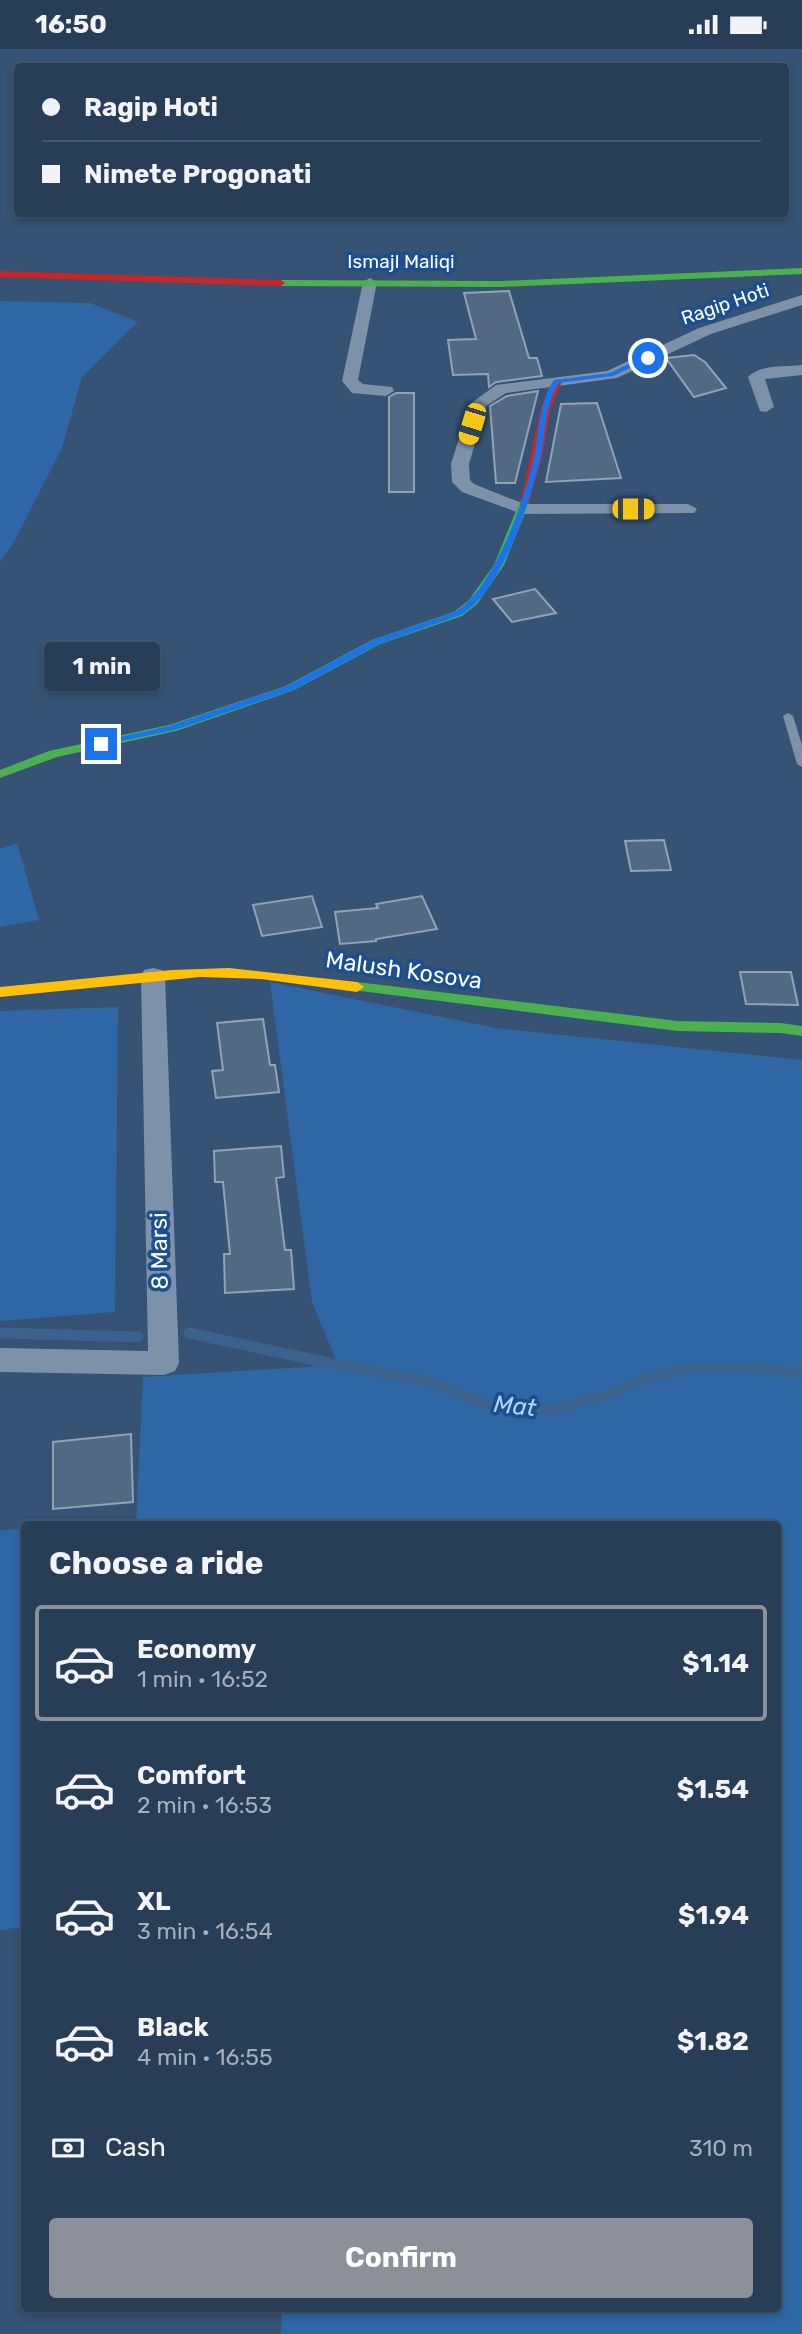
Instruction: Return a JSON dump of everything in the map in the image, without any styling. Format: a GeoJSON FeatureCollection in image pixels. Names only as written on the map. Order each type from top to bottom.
{"type":"FeatureCollection","features":[{"type":"Feature","properties":{"kind":"street","name":"Ismajl Maliqi"},"geometry":{"type":"LineString","coordinates":[[0,274],[205,281],[370,282],[622,281],[802,271]]}},
{"type":"Feature","properties":{"kind":"street"},"geometry":{"type":"LineString","coordinates":[[370,282],[350,381],[358,389],[386,391]]}},
{"type":"Feature","properties":{"kind":"street","name":"Ragip Hoti"},"geometry":{"type":"LineString","coordinates":[[523,509],[468,488],[461,482],[460,464],[478,404],[502,389],[611,375],[705,331],[802,300]]}},
{"type":"Feature","properties":{"kind":"street"},"geometry":{"type":"LineString","coordinates":[[765,407],[757,377],[762,374],[802,370]]}},
{"type":"Feature","properties":{"kind":"street"},"geometry":{"type":"LineString","coordinates":[[0,774],[53,754],[172,728],[290,688],[376,642],[458,614],[470,606],[487,586],[523,509],[537,455],[548,394],[556,382]]}},
{"type":"Feature","properties":{"kind":"street"},"geometry":{"type":"LineString","coordinates":[[523,509],[688,509]]}},
{"type":"Feature","properties":{"kind":"street","name":"Malush Kosova"},"geometry":{"type":"LineString","coordinates":[[0,992],[36,991],[206,972],[261,974],[678,1026],[780,1028],[802,1031]]}},
{"type":"Feature","properties":{"kind":"street","name":"8 Marsi"},"geometry":{"type":"LineString","coordinates":[[0,1360],[164,1363],[160,1316],[153,976]]}},
{"type":"Feature","properties":{"kind":"lane"},"geometry":{"type":"LineString","coordinates":[[788,716],[802,764]]}},
{"type":"Feature","properties":{"kind":"shaded area"},"geometry":{"type":"Polygon","coordinates":[[[0,301],[90,303],[138,322],[82,377],[62,448],[14,542],[0,562],[0,301]]]}},
{"type":"Feature","properties":{"kind":"shaded area"},"geometry":{"type":"Polygon","coordinates":[[[17,843],[39,920],[0,927],[0,849],[17,843]]]}},
{"type":"Feature","properties":{"kind":"shaded area"},"geometry":{"type":"Polygon","coordinates":[[[270,982],[496,1028],[802,1060],[802,2334],[281,2334],[282,2312],[781,2312],[781,1521],[136,1521],[143,1377],[338,1365],[312,1302],[270,982]]]}},
{"type":"Feature","properties":{"kind":"shaded area"},"geometry":{"type":"Polygon","coordinates":[[[118,1007],[115,1312],[0,1321],[0,1011],[118,1007]]]}},
{"type":"Feature","properties":{"kind":"shaded area"},"geometry":{"type":"Polygon","coordinates":[[[21,1529],[21,1927],[0,1930],[0,1530],[21,1529]]]}},
{"type":"Feature","properties":{"kind":"building"},"geometry":{"type":"Polygon","coordinates":[[[509,291],[529,358],[537,358],[542,376],[496,382],[489,387],[488,374],[453,375],[448,340],[476,339],[464,293],[509,291]]]}},
{"type":"Feature","properties":{"kind":"building"},"geometry":{"type":"Polygon","coordinates":[[[694,355],[705,362],[726,388],[694,397],[666,358],[694,355]]]}},
{"type":"Feature","properties":{"kind":"building"},"geometry":{"type":"Polygon","coordinates":[[[538,391],[515,483],[496,483],[490,406],[507,396],[538,391]]]}},
{"type":"Feature","properties":{"kind":"building"},"geometry":{"type":"Polygon","coordinates":[[[396,393],[414,393],[414,492],[389,492],[389,397],[396,393]]]}},
{"type":"Feature","properties":{"kind":"building"},"geometry":{"type":"Polygon","coordinates":[[[597,403],[621,478],[546,482],[561,404],[597,403]]]}},
{"type":"Feature","properties":{"kind":"building"},"geometry":{"type":"Polygon","coordinates":[[[535,589],[556,613],[512,622],[493,599],[535,589]]]}},
{"type":"Feature","properties":{"kind":"building"},"geometry":{"type":"Polygon","coordinates":[[[664,840],[671,870],[631,871],[625,841],[664,840]]]}},
{"type":"Feature","properties":{"kind":"building"},"geometry":{"type":"Polygon","coordinates":[[[312,896],[322,927],[262,936],[253,905],[312,896]]]}},
{"type":"Feature","properties":{"kind":"building"},"geometry":{"type":"Polygon","coordinates":[[[422,896],[437,929],[376,941],[340,944],[335,912],[378,908],[376,904],[422,896]]]}},
{"type":"Feature","properties":{"kind":"building"},"geometry":{"type":"Polygon","coordinates":[[[740,972],[791,972],[798,1005],[746,1004],[740,972]]]}},
{"type":"Feature","properties":{"kind":"building"},"geometry":{"type":"Polygon","coordinates":[[[263,1019],[270,1065],[275,1065],[279,1092],[216,1098],[212,1071],[223,1070],[217,1023],[263,1019]]]}},
{"type":"Feature","properties":{"kind":"building"},"geometry":{"type":"Polygon","coordinates":[[[281,1146],[284,1177],[276,1178],[285,1250],[291,1250],[294,1289],[225,1293],[224,1254],[230,1254],[223,1182],[215,1182],[214,1151],[281,1146]]]}},
{"type":"Feature","properties":{"kind":"building"},"geometry":{"type":"Polygon","coordinates":[[[131,1434],[133,1502],[53,1509],[53,1442],[131,1434]]]}},
{"type":"Feature","properties":{"kind":"waterway","name":"Mat"},"geometry":{"type":"LineString","coordinates":[[0,1333],[138,1337]]}},
{"type":"Feature","properties":{"kind":"waterway","name":"Mat"},"geometry":{"type":"LineString","coordinates":[[189,1333],[338,1365],[424,1380],[494,1407],[550,1410],[604,1396],[651,1377],[691,1368],[751,1368],[802,1373]]}},
{"type":"Feature","properties":{"kind":"traffic: fast"},"geometry":{"type":"LineString","coordinates":[[281,283],[501,284],[802,271]]}},
{"type":"Feature","properties":{"kind":"traffic: fast"},"geometry":{"type":"LineString","coordinates":[[0,774],[53,754],[172,728],[290,688],[376,642],[458,614],[473,602],[499,565],[524,503]]}},
{"type":"Feature","properties":{"kind":"traffic: fast"},"geometry":{"type":"LineString","coordinates":[[357,987],[678,1026],[781,1028],[802,1031]]}},
{"type":"Feature","properties":{"kind":"traffic: slow"},"geometry":{"type":"LineString","coordinates":[[0,992],[200,972],[261,974],[357,987]]}},
{"type":"Feature","properties":{"kind":"traffic: jam"},"geometry":{"type":"LineString","coordinates":[[0,274],[281,283]]}},
{"type":"Feature","properties":{"kind":"traffic: jam"},"geometry":{"type":"LineString","coordinates":[[524,503],[538,454],[546,407],[557,382]]}},
{"type":"Feature","properties":{"kind":"route"},"geometry":{"type":"LineString","coordinates":[[101,744],[172,728],[290,688],[376,642],[458,614],[470,606],[487,586],[523,509],[537,455],[548,394],[556,382],[611,375],[648,358]]}}]}
